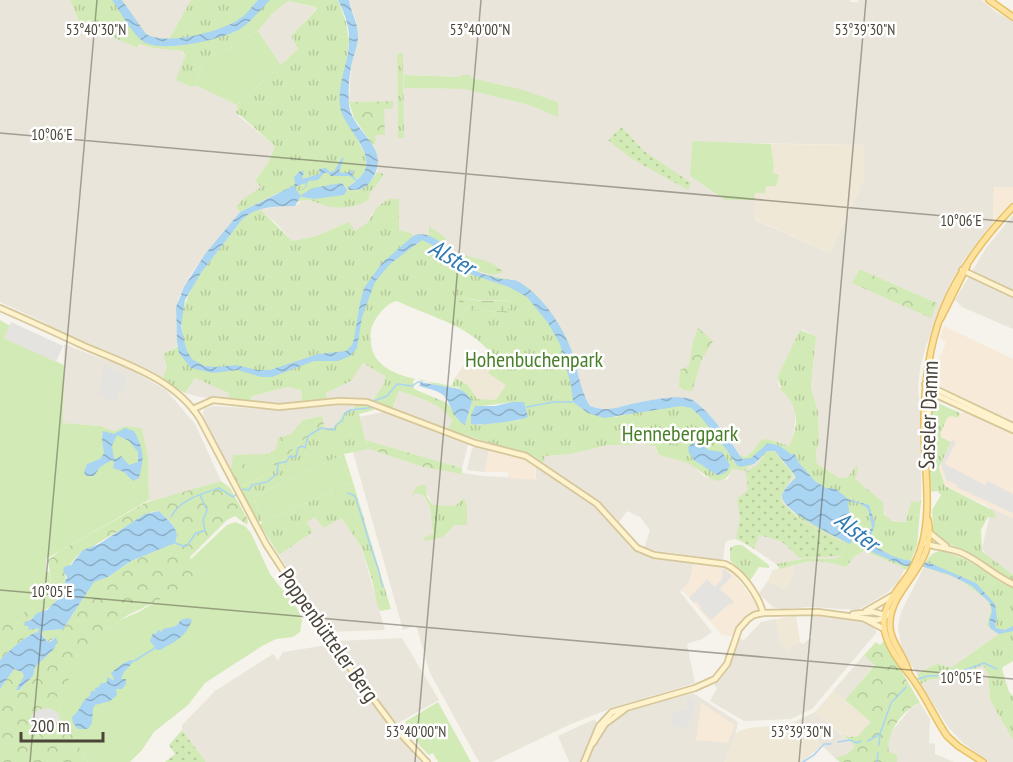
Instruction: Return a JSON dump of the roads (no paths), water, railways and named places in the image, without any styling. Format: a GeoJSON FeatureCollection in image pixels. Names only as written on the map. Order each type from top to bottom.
{"type":"FeatureCollection","features":[{"type":"Feature","properties":{"kind":"main road"},"geometry":{"type":"LineString","coordinates":[[989,0],[1011,14]]}},
{"type":"Feature","properties":{"kind":"main road","name":"Saseler Damm"},"geometry":{"type":"LineString","coordinates":[[926,543],[925,384],[932,345],[940,320],[964,271],[985,239],[1013,207]]}},
{"type":"Feature","properties":{"kind":"main road"},"geometry":{"type":"LineString","coordinates":[[964,271],[1013,294]]}},
{"type":"Feature","properties":{"kind":"main road"},"geometry":{"type":"LineString","coordinates":[[0,308],[138,369],[173,391],[193,409],[213,400],[279,407],[354,400],[367,402],[471,442],[526,456],[597,504],[644,552],[732,567],[761,604],[763,613]]}},
{"type":"Feature","properties":{"kind":"main road"},"geometry":{"type":"LineString","coordinates":[[925,384],[929,391],[1013,428]]}},
{"type":"Feature","properties":{"kind":"main road"},"geometry":{"type":"LineString","coordinates":[[925,384],[1013,428]]}},
{"type":"Feature","properties":{"kind":"main road"},"geometry":{"type":"LineString","coordinates":[[924,435],[931,401],[937,395]]}},
{"type":"Feature","properties":{"kind":"main road","name":"Poppenbütteler Berg"},"geometry":{"type":"LineString","coordinates":[[193,409],[266,544],[328,639],[395,728],[427,762]]}},
{"type":"Feature","properties":{"kind":"main road","name":"Saseler Damm"},"geometry":{"type":"LineString","coordinates":[[886,618],[915,568],[930,533],[926,512]]}},
{"type":"Feature","properties":{"kind":"main road"},"geometry":{"type":"LineString","coordinates":[[930,533],[948,548]]}},
{"type":"Feature","properties":{"kind":"main road"},"geometry":{"type":"LineString","coordinates":[[926,543],[971,557],[1013,584]]}},
{"type":"Feature","properties":{"kind":"main road","name":"Saseler Damm"},"geometry":{"type":"LineString","coordinates":[[886,618],[894,595],[915,568]]}},
{"type":"Feature","properties":{"kind":"main road"},"geometry":{"type":"LineString","coordinates":[[862,614],[894,595]]}},
{"type":"Feature","properties":{"kind":"main road"},"geometry":{"type":"LineString","coordinates":[[584,762],[603,720],[615,711],[711,682],[727,664],[736,635],[752,616],[763,613],[818,612],[862,614],[886,618]]}},
{"type":"Feature","properties":{"kind":"main road"},"geometry":{"type":"LineString","coordinates":[[862,614],[884,629],[891,645],[947,736],[982,762]]}},
{"type":"Feature","properties":{"kind":"main road"},"geometry":{"type":"LineString","coordinates":[[884,629],[886,618]]}},
{"type":"Feature","properties":{"kind":"main road"},"geometry":{"type":"LineString","coordinates":[[886,618],[892,637],[910,674]]}},
{"type":"Feature","properties":{"kind":"water"},"geometry":{"type":"Polygon","coordinates":[[[112,0],[122,0],[146,34],[166,39],[206,33],[229,25],[241,18],[258,0],[270,0],[248,23],[231,33],[207,41],[166,46],[141,40],[112,0]]]}},
{"type":"Feature","properties":{"kind":"water","name":"Alster"},"geometry":{"type":"Polygon","coordinates":[[[338,0],[349,0],[358,31],[358,42],[350,76],[349,105],[357,124],[375,149],[378,158],[377,168],[367,185],[356,190],[349,190],[348,187],[356,181],[350,176],[331,176],[324,173],[318,180],[308,181],[306,187],[300,192],[306,183],[294,187],[301,196],[295,206],[259,209],[241,221],[201,273],[185,300],[181,326],[186,349],[192,359],[204,366],[236,365],[257,370],[270,370],[318,354],[346,351],[354,339],[364,288],[382,263],[413,236],[428,235],[442,244],[466,266],[483,274],[517,281],[538,297],[551,313],[567,340],[583,392],[590,406],[611,409],[659,399],[687,398],[709,414],[742,459],[751,458],[768,443],[780,446],[792,455],[794,453],[799,463],[815,481],[826,488],[836,489],[848,499],[869,505],[875,524],[870,538],[878,548],[905,560],[930,563],[976,583],[995,604],[996,628],[1005,630],[1013,626],[1013,631],[999,634],[990,628],[992,611],[990,603],[972,586],[950,575],[924,567],[905,566],[874,553],[870,551],[863,538],[856,535],[850,544],[800,516],[784,502],[782,496],[796,478],[775,451],[767,451],[754,464],[740,467],[700,416],[691,408],[681,406],[604,418],[588,413],[573,402],[560,344],[548,323],[527,297],[509,287],[467,273],[436,247],[422,240],[390,264],[375,282],[362,317],[357,348],[350,356],[338,361],[314,361],[272,377],[261,377],[238,370],[213,373],[191,368],[179,353],[176,307],[184,287],[205,254],[240,212],[293,186],[294,177],[300,171],[304,171],[302,179],[320,174],[319,169],[326,168],[330,172],[334,171],[344,157],[339,172],[346,173],[354,170],[352,175],[357,180],[364,172],[365,155],[341,111],[340,93],[348,50],[349,30],[338,0]],[[848,501],[854,526],[866,536],[872,527],[868,509],[861,504],[848,501]]]}},
{"type":"Feature","properties":{"kind":"water"},"geometry":{"type":"Polygon","coordinates":[[[342,183],[347,190],[344,195],[314,199],[301,195],[313,188],[342,183]]]}},
{"type":"Feature","properties":{"kind":"water"},"geometry":{"type":"Polygon","coordinates":[[[421,382],[462,390],[472,401],[465,425],[456,417],[443,395],[419,386],[421,382]]]}},
{"type":"Feature","properties":{"kind":"water"},"geometry":{"type":"Polygon","coordinates":[[[524,402],[528,417],[499,423],[471,424],[471,415],[475,406],[495,406],[524,402]]]}},
{"type":"Feature","properties":{"kind":"water"},"geometry":{"type":"Polygon","coordinates":[[[125,428],[134,431],[140,444],[142,465],[139,478],[133,481],[124,472],[113,468],[112,460],[100,467],[94,476],[86,476],[84,472],[87,464],[100,459],[104,453],[103,431],[114,434],[125,428]],[[117,435],[112,446],[114,458],[121,456],[129,465],[138,462],[138,452],[129,441],[117,435]]]}},
{"type":"Feature","properties":{"kind":"water"},"geometry":{"type":"Polygon","coordinates":[[[694,442],[701,443],[708,450],[722,452],[730,465],[727,471],[717,475],[694,460],[688,447],[694,442]]]}},
{"type":"Feature","properties":{"kind":"water"},"geometry":{"type":"Polygon","coordinates":[[[159,511],[170,522],[177,534],[175,543],[131,561],[108,577],[94,582],[63,629],[41,631],[47,641],[50,642],[56,637],[57,642],[54,649],[35,667],[33,676],[19,690],[16,690],[24,676],[22,672],[14,669],[0,689],[0,660],[24,639],[38,632],[39,628],[28,630],[29,627],[24,625],[25,622],[31,620],[37,613],[47,610],[59,598],[67,577],[63,570],[64,567],[71,565],[83,550],[99,544],[145,514],[159,511]]]}},
{"type":"Feature","properties":{"kind":"water"},"geometry":{"type":"Polygon","coordinates":[[[188,618],[192,620],[183,635],[157,650],[150,641],[153,633],[156,634],[158,630],[161,632],[163,629],[176,626],[181,620],[188,618]]]}},
{"type":"Feature","properties":{"kind":"water"},"geometry":{"type":"Polygon","coordinates":[[[131,660],[134,661],[121,679],[126,679],[126,684],[122,689],[116,689],[117,695],[110,701],[95,705],[92,723],[88,729],[78,729],[72,717],[90,696],[91,691],[95,691],[100,684],[107,682],[107,677],[113,680],[111,673],[131,660]]]}},
{"type":"Feature","properties":{"kind":"waterway"},"geometry":{"type":"LineString","coordinates":[[374,401],[387,396],[397,384],[412,386],[422,382]]}},
{"type":"Feature","properties":{"kind":"waterway"},"geometry":{"type":"LineString","coordinates":[[527,407],[553,402],[572,402]]}},
{"type":"Feature","properties":{"kind":"waterway"},"geometry":{"type":"LineString","coordinates":[[171,517],[186,501],[219,488],[233,497],[243,489],[249,490],[252,485],[267,482],[277,474],[278,463],[286,462],[290,456],[296,457],[298,448],[302,446],[305,448],[308,436],[321,428],[334,430],[336,425],[342,421],[345,413],[371,406]]}},
{"type":"Feature","properties":{"kind":"waterway"},"geometry":{"type":"LineString","coordinates":[[348,493],[355,496],[383,587]]}},
{"type":"Feature","properties":{"kind":"waterway"},"geometry":{"type":"LineString","coordinates":[[175,543],[186,547],[196,533],[205,531],[203,520],[207,510],[200,495]]}},
{"type":"Feature","properties":{"kind":"waterway"},"geometry":{"type":"LineString","coordinates":[[134,661],[155,648]]}},
{"type":"Feature","properties":{"kind":"waterway"},"geometry":{"type":"LineString","coordinates":[[918,679],[951,675],[984,663],[997,669]]}},
{"type":"Feature","properties":{"kind":"waterway"},"geometry":{"type":"LineString","coordinates":[[868,741],[880,734],[891,703],[906,687]]}},
{"type":"Feature","properties":{"kind":"waterway"},"geometry":{"type":"LineString","coordinates":[[879,745],[880,734]]}},
{"type":"Feature","properties":{"kind":"waterway"},"geometry":{"type":"LineString","coordinates":[[838,742],[850,740],[857,743],[861,741]]}},
{"type":"Feature","properties":{"kind":"waterway"},"geometry":{"type":"LineString","coordinates":[[803,762],[814,755],[824,744],[831,744]]}},
{"type":"Feature","properties":{"kind":"waterway"},"geometry":{"type":"LineString","coordinates":[[877,762],[878,753]]}},
{"type":"Feature","properties":{"kind":"park label","name":"Hohenbuchenpark"},"geometry":{"type":"Point","coordinates":[534,359]}},
{"type":"Feature","properties":{"kind":"park label","name":"Hennebergpark"},"geometry":{"type":"Point","coordinates":[680,433]}}]}
